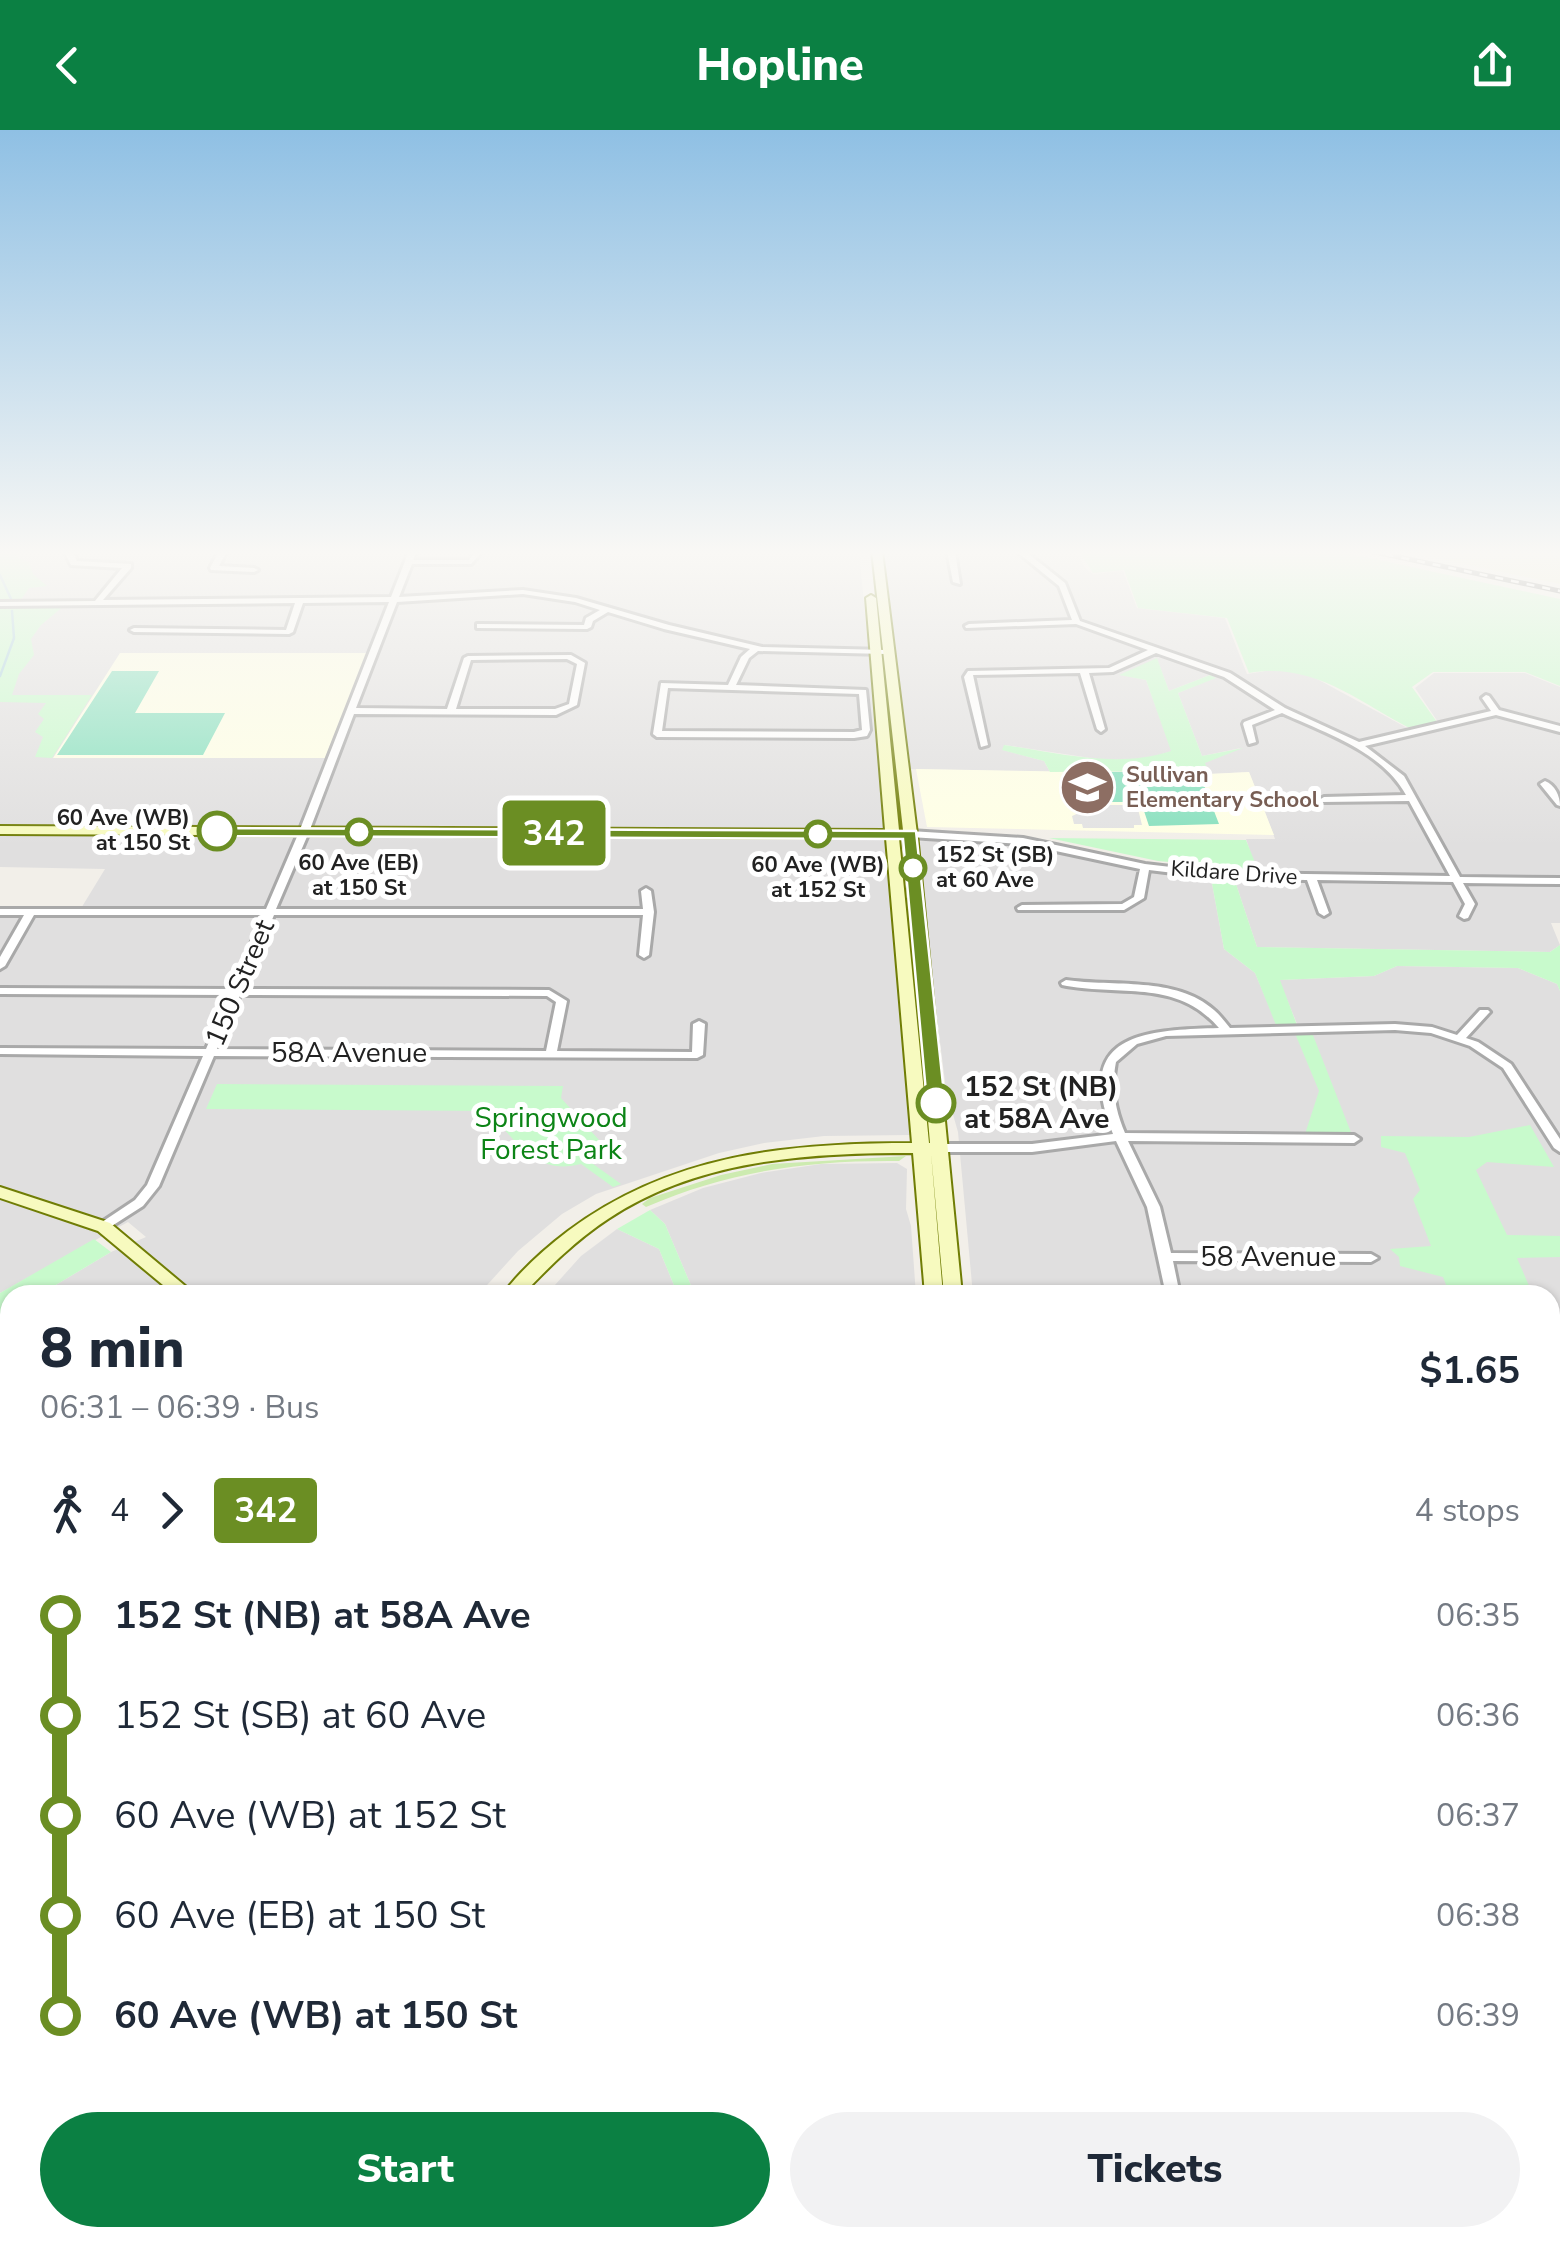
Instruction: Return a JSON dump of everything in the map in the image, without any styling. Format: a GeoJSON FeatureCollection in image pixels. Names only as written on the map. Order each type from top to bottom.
{"type":"FeatureCollection","features":[{"type":"Feature","properties":{"kind":"main road"},"geometry":{"type":"LineString","coordinates":[[882,652],[932,1148],[951,1285]]}},
{"type":"Feature","properties":{"kind":"main road"},"geometry":{"type":"LineString","coordinates":[[0,830],[903,834]]}},
{"type":"Feature","properties":{"kind":"main road"},"geometry":{"type":"LineString","coordinates":[[519,1285],[552,1250],[595,1216],[630,1196],[686,1174],[757,1155],[802,1149],[932,1148]]}},
{"type":"Feature","properties":{"kind":"main road"},"geometry":{"type":"LineString","coordinates":[[932,1148],[934,1285]]}},
{"type":"Feature","properties":{"kind":"main road"},"geometry":{"type":"LineString","coordinates":[[0,1192],[104,1226],[176,1285]]}},
{"type":"Feature","properties":{"kind":"street","name":"150 Street"},"geometry":{"type":"LineString","coordinates":[[104,1226],[140,1203],[153,1186],[304,832],[376,650]]}},
{"type":"Feature","properties":{"kind":"street"},"geometry":{"type":"LineString","coordinates":[[731,687],[745,657],[754,650]]}},
{"type":"Feature","properties":{"kind":"street"},"geometry":{"type":"LineString","coordinates":[[811,650],[882,652]]}},
{"type":"Feature","properties":{"kind":"street"},"geometry":{"type":"LineString","coordinates":[[984,745],[968,677],[971,673],[1119,668],[1156,650],[1227,675],[1282,710],[1358,745],[1400,778],[1470,904],[1464,916]]}},
{"type":"Feature","properties":{"kind":"street"},"geometry":{"type":"LineString","coordinates":[[352,711],[451,711],[566,710],[573,705],[581,663],[576,659],[468,658],[451,711]]}},
{"type":"Feature","properties":{"kind":"street"},"geometry":{"type":"LineString","coordinates":[[1084,671],[1101,729]]}},
{"type":"Feature","properties":{"kind":"street"},"geometry":{"type":"LineString","coordinates":[[664,685],[731,687],[862,692],[864,734],[657,734],[664,685]]}},
{"type":"Feature","properties":{"kind":"street"},"geometry":{"type":"LineString","coordinates":[[1486,698],[1496,712]]}},
{"type":"Feature","properties":{"kind":"street"},"geometry":{"type":"LineString","coordinates":[[1252,742],[1246,724],[1282,710]]}},
{"type":"Feature","properties":{"kind":"street"},"geometry":{"type":"LineString","coordinates":[[1358,745],[1496,712],[1560,729]]}},
{"type":"Feature","properties":{"kind":"street"},"geometry":{"type":"LineString","coordinates":[[1545,784],[1560,803]]}},
{"type":"Feature","properties":{"kind":"street"},"geometry":{"type":"LineString","coordinates":[[1324,800],[1413,798]]}},
{"type":"Feature","properties":{"kind":"street","name":"Kildare Drive"},"geometry":{"type":"LineString","coordinates":[[903,834],[1023,841],[1146,867],[1223,876],[1560,881]]}},
{"type":"Feature","properties":{"kind":"street"},"geometry":{"type":"LineString","coordinates":[[1022,908],[1124,907],[1139,898],[1146,867]]}},
{"type":"Feature","properties":{"kind":"street"},"geometry":{"type":"LineString","coordinates":[[1311,878],[1324,912]]}},
{"type":"Feature","properties":{"kind":"street"},"geometry":{"type":"LineString","coordinates":[[644,956],[649,912],[646,891]]}},
{"type":"Feature","properties":{"kind":"street"},"geometry":{"type":"LineString","coordinates":[[0,912],[649,912]]}},
{"type":"Feature","properties":{"kind":"street"},"geometry":{"type":"LineString","coordinates":[[0,966],[31,912]]}},
{"type":"Feature","properties":{"kind":"street"},"geometry":{"type":"LineString","coordinates":[[1066,983],[1151,989],[1186,996],[1210,1008],[1227,1031]]}},
{"type":"Feature","properties":{"kind":"street"},"geometry":{"type":"LineString","coordinates":[[0,990],[548,994],[562,1001],[551,1054]]}},
{"type":"Feature","properties":{"kind":"street"},"geometry":{"type":"LineString","coordinates":[[1460,1038],[1484,1012]]}},
{"type":"Feature","properties":{"kind":"street","name":"58A Avenue"},"geometry":{"type":"LineString","coordinates":[[0,1051],[697,1055],[699,1024]]}},
{"type":"Feature","properties":{"kind":"street"},"geometry":{"type":"LineString","coordinates":[[1171,1285],[1148,1193],[1118,1137],[1106,1076],[1116,1054],[1133,1042],[1166,1034],[1406,1027],[1460,1038],[1507,1066],[1560,1148]]}},
{"type":"Feature","properties":{"kind":"street"},"geometry":{"type":"LineString","coordinates":[[932,1148],[1032,1148],[1118,1137],[1354,1139]]}},
{"type":"Feature","properties":{"kind":"street","name":"58 Avenue"},"geometry":{"type":"LineString","coordinates":[[1165,1257],[1371,1258]]}},
{"type":"Feature","properties":{"kind":"shaded area"},"geometry":{"type":"Polygon","coordinates":[[[0,650],[868,650],[887,849],[882,860],[889,881],[910,1135],[824,1136],[764,1143],[719,1153],[596,1194],[562,1214],[518,1251],[487,1285],[56,1285],[111,1252],[146,1237],[128,1222],[14,1285],[0,1285],[0,910],[80,910],[105,869],[0,867],[0,650]]]}},
{"type":"Feature","properties":{"kind":"shaded area"},"geometry":{"type":"Polygon","coordinates":[[[894,650],[1237,650],[1247,674],[1278,669],[1306,673],[1411,730],[1438,722],[1415,688],[1434,673],[1525,673],[1560,687],[1560,923],[1551,923],[1560,945],[1550,952],[1257,947],[1234,878],[1259,878],[1246,839],[1275,839],[1265,812],[1311,803],[1261,802],[1249,772],[1209,774],[1204,763],[1241,748],[1202,756],[1178,693],[1214,678],[1210,675],[1169,691],[1157,659],[1122,675],[1146,680],[1172,751],[1146,759],[1104,760],[1005,745],[1003,750],[1044,761],[1050,772],[910,769],[894,650]]]}},
{"type":"Feature","properties":{"kind":"shaded area"},"geometry":{"type":"Polygon","coordinates":[[[120,653],[367,653],[325,758],[53,758],[120,653]]]}},
{"type":"Feature","properties":{"kind":"shaded area","name":"Sullivan Elementary School"},"geometry":{"type":"Polygon","coordinates":[[[916,769],[1249,772],[1274,835],[927,827],[916,769]]]}},
{"type":"Feature","properties":{"kind":"shaded area"},"geometry":{"type":"Polygon","coordinates":[[[1078,805],[1128,805],[1138,809],[1142,825],[1083,828],[1082,824],[1074,824],[1072,816],[1079,813],[1078,805]]]}},
{"type":"Feature","properties":{"kind":"shaded area"},"geometry":{"type":"Polygon","coordinates":[[[948,838],[1013,842],[1143,869],[1211,878],[1224,949],[1255,973],[1277,1025],[1297,1024],[1279,980],[1374,976],[1397,966],[1518,968],[1557,984],[1560,1285],[972,1285],[958,1132],[946,1090],[915,842],[948,838]]]}},
{"type":"Feature","properties":{"kind":"shaded area"},"geometry":{"type":"Polygon","coordinates":[[[897,1163],[907,1169],[906,1209],[915,1285],[691,1285],[665,1224],[650,1210],[703,1188],[761,1173],[821,1164],[897,1163]]]}},
{"type":"Feature","properties":{"kind":"shaded area"},"geometry":{"type":"Polygon","coordinates":[[[617,1229],[659,1249],[674,1285],[555,1285],[581,1256],[617,1229]]]}},
{"type":"Feature","properties":{"kind":"green space"},"geometry":{"type":"Polygon","coordinates":[[[0,650],[33,650],[34,655],[19,674],[12,695],[92,695],[52,758],[35,757],[43,737],[35,732],[44,719],[38,714],[46,703],[0,702],[0,650]]]}},
{"type":"Feature","properties":{"kind":"green space"},"geometry":{"type":"Polygon","coordinates":[[[1240,650],[1560,650],[1560,686],[1525,672],[1433,672],[1412,687],[1437,722],[1411,729],[1314,678],[1272,671],[1249,673],[1240,650]]]}},
{"type":"Feature","properties":{"kind":"green space"},"geometry":{"type":"Polygon","coordinates":[[[1157,658],[1169,691],[1210,675],[1216,678],[1178,693],[1202,756],[1243,748],[1205,763],[1208,771],[1050,772],[1044,761],[1002,750],[1004,745],[1109,759],[1171,751],[1146,680],[1119,675],[1157,658]]]}},
{"type":"Feature","properties":{"kind":"green space"},"geometry":{"type":"Polygon","coordinates":[[[112,671],[159,671],[135,713],[225,713],[203,755],[57,755],[112,671]]]}},
{"type":"Feature","properties":{"kind":"green space"},"geometry":{"type":"Polygon","coordinates":[[[1070,772],[1199,772],[1219,824],[1149,826],[1141,802],[1077,802],[1070,772]]]}},
{"type":"Feature","properties":{"kind":"green space"},"geometry":{"type":"Polygon","coordinates":[[[1049,838],[1246,840],[1258,870],[1158,861],[1049,838]]]}},
{"type":"Feature","properties":{"kind":"green space"},"geometry":{"type":"Polygon","coordinates":[[[1211,878],[1234,878],[1257,947],[1550,952],[1560,945],[1560,991],[1557,984],[1518,968],[1397,966],[1374,976],[1280,980],[1297,1025],[1276,1025],[1255,973],[1224,949],[1211,878]]]}},
{"type":"Feature","properties":{"kind":"green space"},"geometry":{"type":"Polygon","coordinates":[[[1311,1030],[1352,1135],[1305,1134],[1319,1091],[1294,1031],[1311,1030]]]}},
{"type":"Feature","properties":{"kind":"green space","name":"Springwood Forest Park"},"geometry":{"type":"Polygon","coordinates":[[[217,1084],[563,1086],[561,1098],[600,1141],[589,1161],[621,1184],[613,1187],[581,1164],[551,1165],[539,1160],[518,1144],[488,1111],[206,1109],[217,1084]]]}},
{"type":"Feature","properties":{"kind":"green space"},"geometry":{"type":"Polygon","coordinates":[[[1530,1125],[1554,1167],[1487,1162],[1476,1170],[1507,1235],[1560,1236],[1560,1257],[1517,1258],[1529,1285],[1446,1285],[1443,1277],[1400,1266],[1399,1257],[1390,1249],[1431,1246],[1413,1199],[1420,1190],[1405,1153],[1381,1147],[1381,1136],[1469,1137],[1530,1125]]]}},
{"type":"Feature","properties":{"kind":"green space"},"geometry":{"type":"Polygon","coordinates":[[[906,1156],[899,1161],[770,1170],[708,1184],[646,1207],[642,1204],[721,1175],[772,1164],[906,1156]]]}},
{"type":"Feature","properties":{"kind":"green space"},"geometry":{"type":"Polygon","coordinates":[[[650,1210],[665,1224],[691,1285],[674,1285],[659,1249],[617,1229],[650,1210]]]}},
{"type":"Feature","properties":{"kind":"green space"},"geometry":{"type":"Polygon","coordinates":[[[94,1239],[111,1252],[56,1285],[14,1285],[94,1239]]]}},
{"type":"Feature","properties":{"kind":"waterway"},"geometry":{"type":"LineString","coordinates":[[0,676],[10,650]]}},
{"type":"Feature","properties":{"kind":"bus line","name":"342"},"geometry":{"type":"LineString","coordinates":[[217,831],[910,834],[936,1103]]}},
{"type":"Feature","properties":{"kind":"place","name":"Sullivan Elementary School"},"geometry":{"type":"Point","coordinates":[1087,788]}},
{"type":"Feature","properties":{"kind":"place","name":"60 Ave (WB) at 150 St"},"geometry":{"type":"Point","coordinates":[217,831]}},
{"type":"Feature","properties":{"kind":"place","name":"60 Ave (EB) at 150 St"},"geometry":{"type":"Point","coordinates":[359,832]}},
{"type":"Feature","properties":{"kind":"place","name":"60 Ave (WB) at 152 St"},"geometry":{"type":"Point","coordinates":[818,834]}},
{"type":"Feature","properties":{"kind":"place","name":"152 St (SB) at 60 Ave"},"geometry":{"type":"Point","coordinates":[913,868]}},
{"type":"Feature","properties":{"kind":"place","name":"152 St (NB) at 58A Ave"},"geometry":{"type":"Point","coordinates":[936,1103]}}]}
